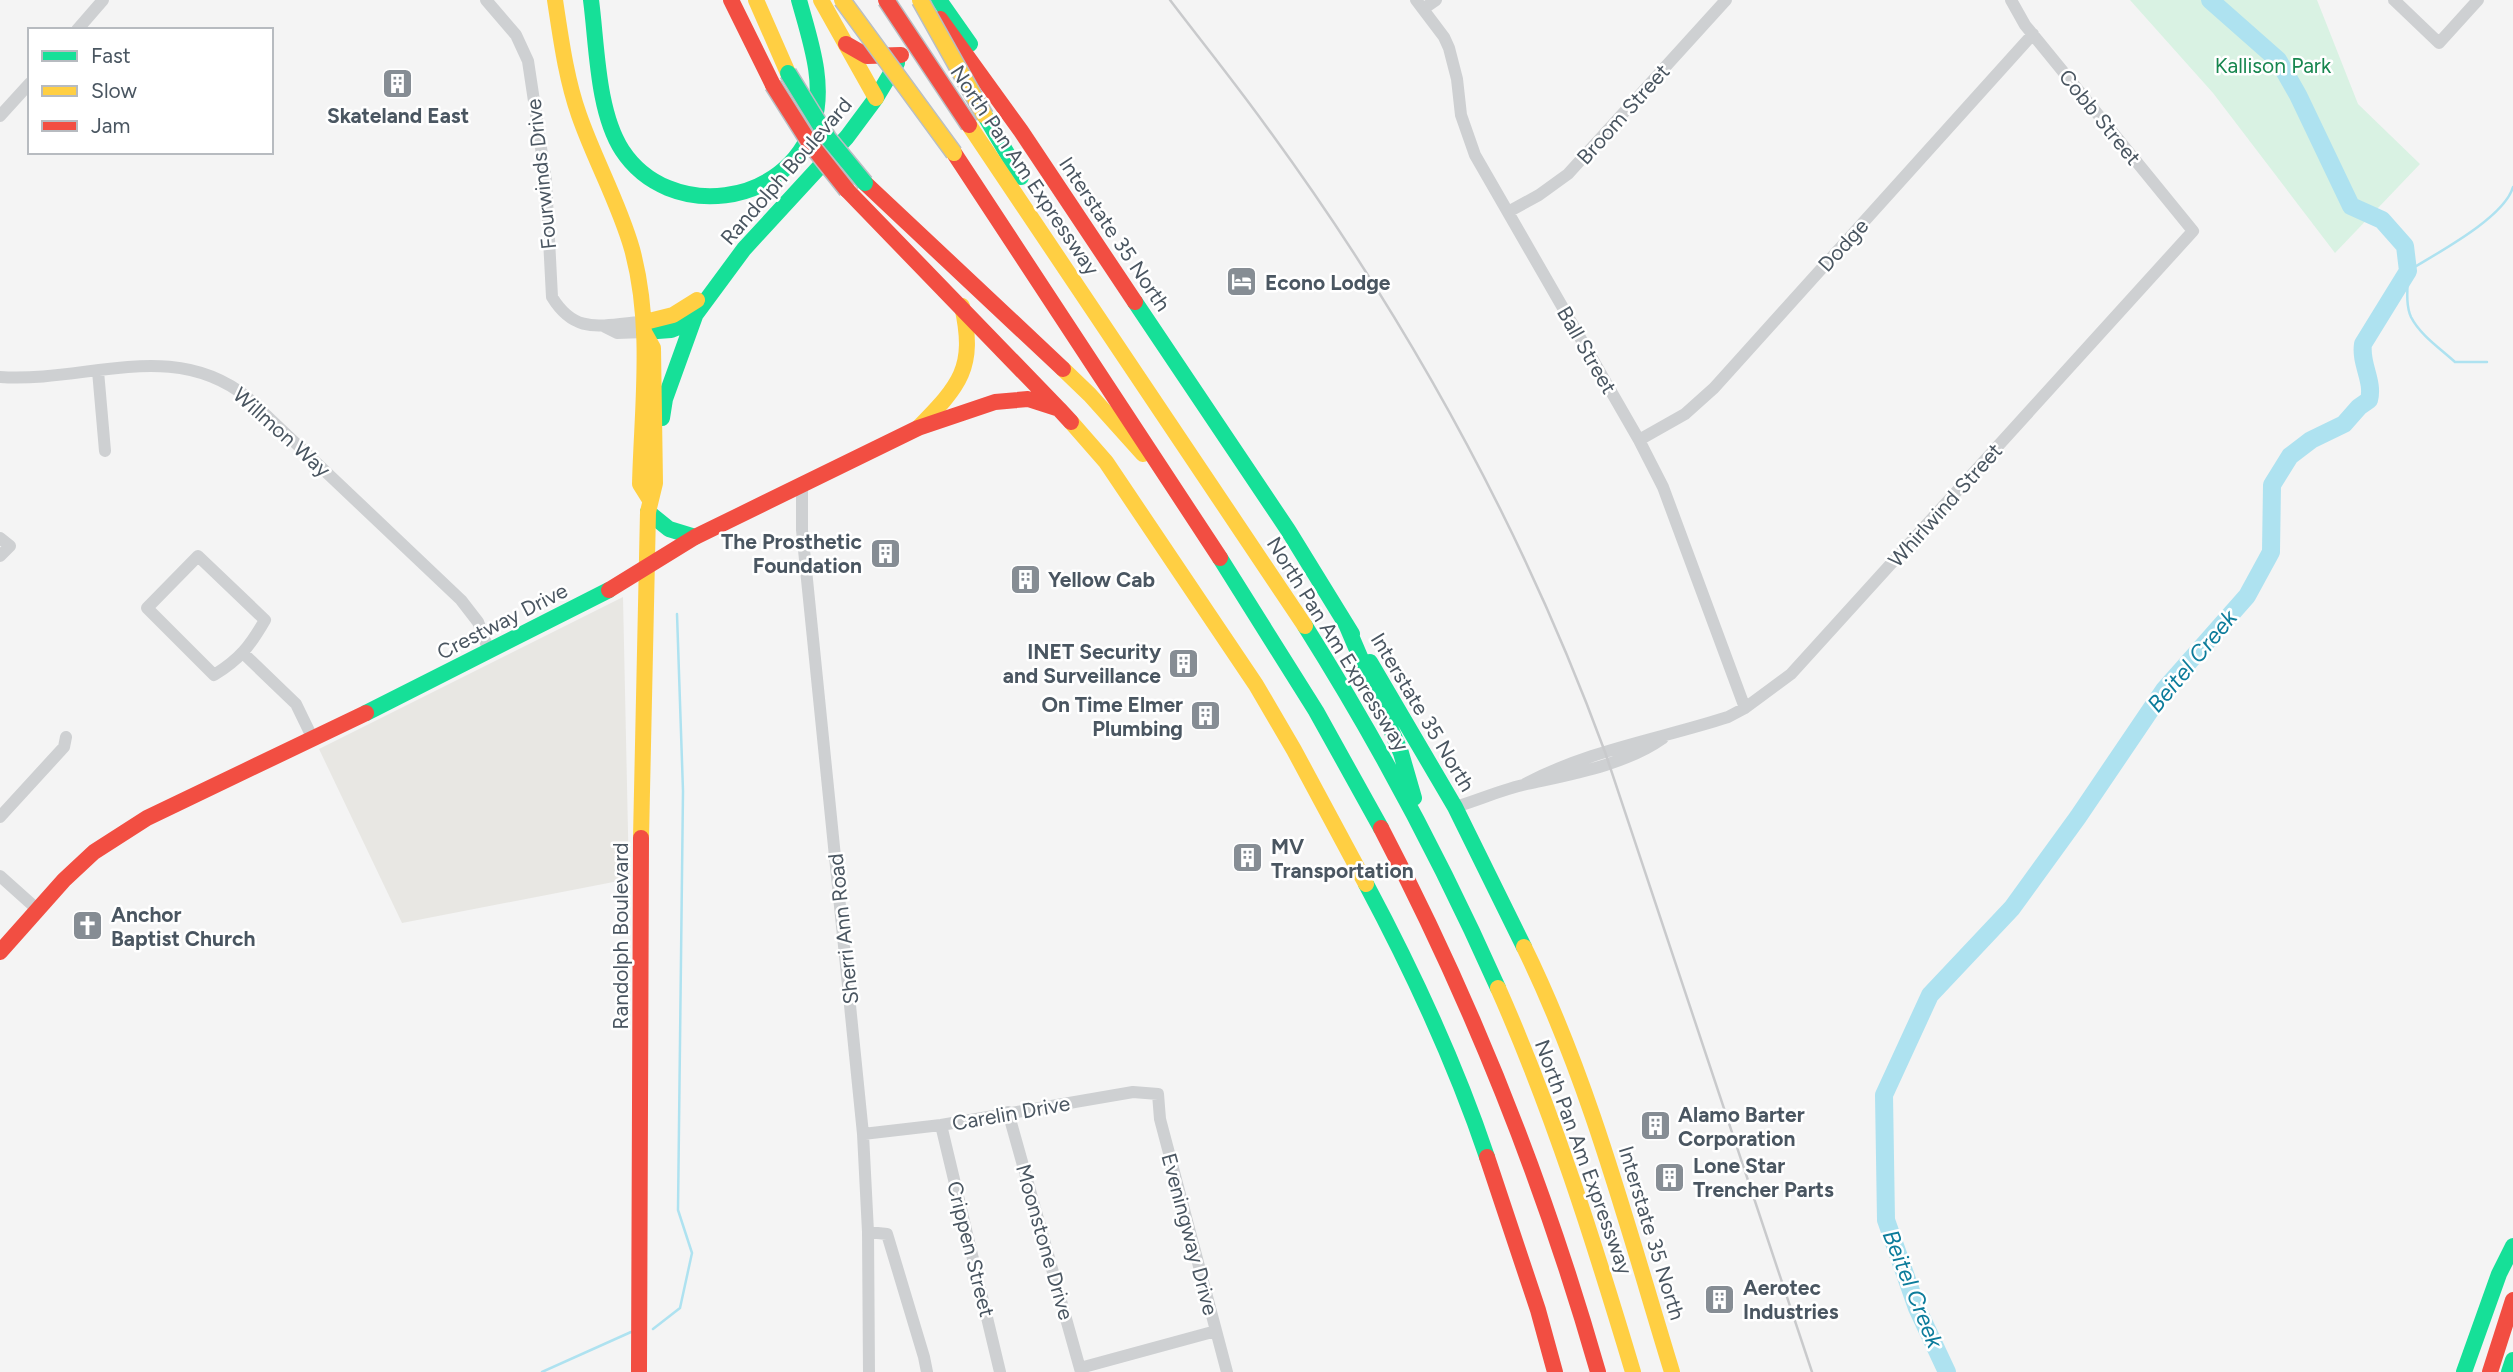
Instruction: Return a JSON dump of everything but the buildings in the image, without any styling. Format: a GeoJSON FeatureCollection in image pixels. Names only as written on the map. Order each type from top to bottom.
{"type":"FeatureCollection","features":[{"type":"Feature","properties":{"kind":"main road"},"geometry":{"type":"LineString","coordinates":[[555,0],[579,114],[632,245],[641,295],[640,325]]}},
{"type":"Feature","properties":{"kind":"main road"},"geometry":{"type":"LineString","coordinates":[[591,0],[604,93],[611,124],[622,151],[645,174],[662,186],[704,197],[743,193],[769,181],[790,163],[808,139],[814,117],[818,77],[799,0]]}},
{"type":"Feature","properties":{"kind":"main road"},"geometry":{"type":"LineString","coordinates":[[731,0],[773,85],[809,142],[879,227],[962,306],[1106,462],[1256,685],[1301,762],[1403,955],[1431,1014],[1474,1118],[1538,1310],[1555,1372]]}},
{"type":"Feature","properties":{"kind":"main road"},"geometry":{"type":"LineString","coordinates":[[742,0],[754,43]]}},
{"type":"Feature","properties":{"kind":"main road"},"geometry":{"type":"LineString","coordinates":[[757,0],[788,73],[828,138],[865,183],[1060,367],[1140,452],[1171,480]]}},
{"type":"Feature","properties":{"kind":"main road"},"geometry":{"type":"LineString","coordinates":[[821,0],[876,98]]}},
{"type":"Feature","properties":{"kind":"main road"},"geometry":{"type":"LineString","coordinates":[[842,0],[954,152]]}},
{"type":"Feature","properties":{"kind":"main road"},"geometry":{"type":"LineString","coordinates":[[852,0],[1171,480],[1327,729],[1393,848],[1442,948],[1531,1160],[1567,1264],[1598,1372]]}},
{"type":"Feature","properties":{"kind":"main road","name":"North Pan Am Expressway"},"geometry":{"type":"LineString","coordinates":[[886,0],[1291,602],[1359,714],[1420,824],[1509,1012],[1550,1114],[1604,1272],[1633,1372]]}},
{"type":"Feature","properties":{"kind":"main road"},"geometry":{"type":"LineString","coordinates":[[920,0],[985,116],[1149,393]]}},
{"type":"Feature","properties":{"kind":"main road","name":"Randolph Boulevard"},"geometry":{"type":"LineString","coordinates":[[640,325],[671,330],[696,314],[744,249],[847,137],[876,98],[914,34],[926,0]]}},
{"type":"Feature","properties":{"kind":"main road","name":"Interstate 35 North"},"geometry":{"type":"LineString","coordinates":[[926,0],[1021,131],[1288,530],[1396,704],[1455,807],[1536,972],[1576,1066],[1594,1116],[1672,1372]]}},
{"type":"Feature","properties":{"kind":"main road","name":"Interstate 35 North"},"geometry":{"type":"LineString","coordinates":[[939,0],[954,19],[1021,131]]}},
{"type":"Feature","properties":{"kind":"main road"},"geometry":{"type":"LineString","coordinates":[[948,0],[954,19]]}},
{"type":"Feature","properties":{"kind":"main road"},"geometry":{"type":"LineString","coordinates":[[846,44],[867,56],[881,58],[901,55]]}},
{"type":"Feature","properties":{"kind":"main road","name":"Randolph Boulevard"},"geometry":{"type":"LineString","coordinates":[[640,325],[683,312],[711,291]]}},
{"type":"Feature","properties":{"kind":"main road"},"geometry":{"type":"LineString","coordinates":[[918,428],[950,396],[963,376],[970,343],[962,306]]}},
{"type":"Feature","properties":{"kind":"main road"},"geometry":{"type":"LineString","coordinates":[[655,464],[665,399],[696,314]]}},
{"type":"Feature","properties":{"kind":"main road","name":"Randolph Boulevard"},"geometry":{"type":"LineString","coordinates":[[639,1372],[640,894],[649,506],[655,483],[653,348],[640,325]]}},
{"type":"Feature","properties":{"kind":"main road","name":"Randolph Boulevard"},"geometry":{"type":"LineString","coordinates":[[640,325],[640,484],[649,506]]}},
{"type":"Feature","properties":{"kind":"main road","name":"Crestway Drive"},"geometry":{"type":"LineString","coordinates":[[0,952],[64,880],[94,852],[121,833],[312,737],[441,677],[606,592],[695,537],[918,428],[973,408],[1012,399],[1028,399],[1059,409]]}},
{"type":"Feature","properties":{"kind":"main road"},"geometry":{"type":"LineString","coordinates":[[649,506],[659,524],[695,537]]}},
{"type":"Feature","properties":{"kind":"main road"},"geometry":{"type":"LineString","coordinates":[[1346,624],[1359,660],[1409,771],[1420,824]]}},
{"type":"Feature","properties":{"kind":"main road"},"geometry":{"type":"LineString","coordinates":[[2464,1372],[2499,1274],[2513,1246]]}},
{"type":"Feature","properties":{"kind":"main road"},"geometry":{"type":"LineString","coordinates":[[2490,1372],[2513,1300]]}},
{"type":"Feature","properties":{"kind":"main road"},"geometry":{"type":"LineString","coordinates":[[2510,1372],[2513,1360]]}},
{"type":"Feature","properties":{"kind":"street"},"geometry":{"type":"LineString","coordinates":[[79,28],[103,0]]}},
{"type":"Feature","properties":{"kind":"street","name":"Fourwinds Drive"},"geometry":{"type":"LineString","coordinates":[[486,0],[516,35],[528,61],[546,181],[552,297],[560,310],[582,325],[611,325],[617,333],[640,325]]}},
{"type":"Feature","properties":{"kind":"street"},"geometry":{"type":"LineString","coordinates":[[1419,5],[1436,0]]}},
{"type":"Feature","properties":{"kind":"street","name":"Broom Street"},"geometry":{"type":"LineString","coordinates":[[1508,212],[1539,195],[1568,174],[1726,0]]}},
{"type":"Feature","properties":{"kind":"street","name":"Cobb Street"},"geometry":{"type":"LineString","coordinates":[[2011,0],[2033,34],[2193,231]]}},
{"type":"Feature","properties":{"kind":"street"},"geometry":{"type":"LineString","coordinates":[[2394,0],[2439,43],[2478,0]]}},
{"type":"Feature","properties":{"kind":"street","name":"Ball Street"},"geometry":{"type":"LineString","coordinates":[[1419,5],[1444,37],[1457,79],[1464,128],[1475,155],[1639,440],[1663,487],[1745,708]]}},
{"type":"Feature","properties":{"kind":"street","name":"Dodge"},"geometry":{"type":"LineString","coordinates":[[1639,440],[1685,414],[1714,388],[2033,34]]}},
{"type":"Feature","properties":{"kind":"street"},"geometry":{"type":"LineString","coordinates":[[0,116],[28,85]]}},
{"type":"Feature","properties":{"kind":"street","name":"Whirlwind Street"},"geometry":{"type":"LineString","coordinates":[[1455,807],[1525,784],[1573,763],[1643,740],[1667,736],[1728,717],[1745,708],[1791,674],[2193,231]]}},
{"type":"Feature","properties":{"kind":"street"},"geometry":{"type":"LineString","coordinates":[[611,325],[631,312],[641,295]]}},
{"type":"Feature","properties":{"kind":"street","name":"Willmon Way"},"geometry":{"type":"LineString","coordinates":[[0,377],[153,365],[177,366],[215,376],[237,389],[470,609],[489,651]]}},
{"type":"Feature","properties":{"kind":"street"},"geometry":{"type":"LineString","coordinates":[[98,371],[105,451]]}},
{"type":"Feature","properties":{"kind":"street","name":"Sherri Ann Road"},"geometry":{"type":"LineString","coordinates":[[802,487],[802,530],[863,1134],[868,1232],[869,1366]]}},
{"type":"Feature","properties":{"kind":"street"},"geometry":{"type":"LineString","coordinates":[[0,556],[5,542]]}},
{"type":"Feature","properties":{"kind":"street"},"geometry":{"type":"LineString","coordinates":[[198,556],[265,620],[251,645],[243,653],[235,662],[214,675],[146,608],[198,556]]}},
{"type":"Feature","properties":{"kind":"street"},"geometry":{"type":"LineString","coordinates":[[243,653],[296,704],[312,737]]}},
{"type":"Feature","properties":{"kind":"street"},"geometry":{"type":"LineString","coordinates":[[0,817],[64,747],[66,737]]}},
{"type":"Feature","properties":{"kind":"street"},"geometry":{"type":"LineString","coordinates":[[0,876],[38,910]]}},
{"type":"Feature","properties":{"kind":"street","name":"Carelin Drive"},"geometry":{"type":"LineString","coordinates":[[863,1134],[941,1125],[1133,1091],[1158,1094]]}},
{"type":"Feature","properties":{"kind":"street","name":"Eveningway Drive"},"geometry":{"type":"LineString","coordinates":[[1158,1094],[1160,1119],[1227,1372]]}},
{"type":"Feature","properties":{"kind":"street","name":"Moonstone Drive"},"geometry":{"type":"LineString","coordinates":[[1008,1112],[1081,1370]]}},
{"type":"Feature","properties":{"kind":"street","name":"Crippen Street"},"geometry":{"type":"LineString","coordinates":[[941,1125],[1000,1372]]}},
{"type":"Feature","properties":{"kind":"street"},"geometry":{"type":"LineString","coordinates":[[868,1232],[887,1234],[927,1372]]}},
{"type":"Feature","properties":{"kind":"street"},"geometry":{"type":"LineString","coordinates":[[1081,1370],[1216,1331]]}},
{"type":"Feature","properties":{"kind":"street"},"geometry":{"type":"LineString","coordinates":[[869,1366],[883,1372]]}},
{"type":"Feature","properties":{"kind":"shaded area"},"geometry":{"type":"Polygon","coordinates":[[[623,597],[629,879],[402,923],[319,749],[623,597]]]}},
{"type":"Feature","properties":{"kind":"green space","name":"Kallison Park"},"geometry":{"type":"Polygon","coordinates":[[[2130,0],[2317,0],[2358,104],[2420,164],[2335,253],[2213,93],[2130,0]]]}},
{"type":"Feature","properties":{"kind":"waterway","name":"Beitel Creek"},"geometry":{"type":"LineString","coordinates":[[1947,1372],[1917,1308],[1886,1220],[1884,1095],[1930,995],[2012,908],[2164,690],[2247,596],[2271,552],[2272,485],[2290,456],[2311,440],[2344,424],[2369,400],[2370,386],[2363,359],[2363,344],[2408,271],[2405,246],[2382,220],[2351,206],[2298,95],[2278,60],[2210,0]]}},
{"type":"Feature","properties":{"kind":"waterway","name":"Beitel Creek"},"geometry":{"type":"LineString","coordinates":[[2487,362],[2455,362],[2420,330],[2411,317],[2408,306],[2408,271],[2452,245],[2497,211],[2513,187]]}},
{"type":"Feature","properties":{"kind":"waterway"},"geometry":{"type":"LineString","coordinates":[[653,1329],[680,1308],[692,1253],[678,1210],[683,791],[677,614]]}},
{"type":"Feature","properties":{"kind":"waterway"},"geometry":{"type":"LineString","coordinates":[[542,1372],[631,1332]]}},
{"type":"Feature","properties":{"kind":"railway"},"geometry":{"type":"LineString","coordinates":[[1170,0],[1266,126],[1366,273],[1457,427],[1499,506],[1537,587],[1605,752],[1812,1372]]}},
{"type":"Feature","properties":{"kind":"traffic: fast"},"geometry":{"type":"LineString","coordinates":[[591,0],[603,97],[607,116],[622,150],[643,173],[668,188],[696,195],[725,195],[754,188],[779,174],[799,153],[813,125],[818,94],[815,62],[799,0]]}},
{"type":"Feature","properties":{"kind":"traffic: fast"},"geometry":{"type":"LineString","coordinates":[[939,0],[970,44]]}},
{"type":"Feature","properties":{"kind":"traffic: fast"},"geometry":{"type":"LineString","coordinates":[[644,332],[671,330],[696,314],[744,249],[847,137],[876,98],[897,63]]}},
{"type":"Feature","properties":{"kind":"traffic: fast"},"geometry":{"type":"LineString","coordinates":[[788,73],[828,138],[865,183]]}},
{"type":"Feature","properties":{"kind":"traffic: fast"},"geometry":{"type":"LineString","coordinates":[[985,116],[1021,177]]}},
{"type":"Feature","properties":{"kind":"traffic: fast"},"geometry":{"type":"LineString","coordinates":[[1135,302],[1288,530],[1352,634]]}},
{"type":"Feature","properties":{"kind":"traffic: fast"},"geometry":{"type":"LineString","coordinates":[[662,418],[665,399],[695,316]]}},
{"type":"Feature","properties":{"kind":"traffic: fast"},"geometry":{"type":"LineString","coordinates":[[648,512],[669,529],[695,537]]}},
{"type":"Feature","properties":{"kind":"traffic: fast"},"geometry":{"type":"LineString","coordinates":[[1220,558],[1316,711],[1381,828]]}},
{"type":"Feature","properties":{"kind":"traffic: fast"},"geometry":{"type":"LineString","coordinates":[[366,713],[609,590]]}},
{"type":"Feature","properties":{"kind":"traffic: fast"},"geometry":{"type":"LineString","coordinates":[[1346,624],[1401,753],[1414,798]]}},
{"type":"Feature","properties":{"kind":"traffic: fast"},"geometry":{"type":"LineString","coordinates":[[1305,626],[1408,803],[1498,988]]}},
{"type":"Feature","properties":{"kind":"traffic: fast"},"geometry":{"type":"LineString","coordinates":[[1370,662],[1455,807],[1524,947]]}},
{"type":"Feature","properties":{"kind":"traffic: fast"},"geometry":{"type":"LineString","coordinates":[[1366,884],[1432,1018],[1487,1157]]}},
{"type":"Feature","properties":{"kind":"traffic: fast"},"geometry":{"type":"LineString","coordinates":[[2464,1372],[2499,1274],[2513,1246]]}},
{"type":"Feature","properties":{"kind":"traffic: fast"},"geometry":{"type":"LineString","coordinates":[[2509,1372],[2513,1360]]}},
{"type":"Feature","properties":{"kind":"traffic: slow"},"geometry":{"type":"LineString","coordinates":[[555,0],[574,101],[627,232],[638,278],[645,366],[640,484],[650,500]]}},
{"type":"Feature","properties":{"kind":"traffic: slow"},"geometry":{"type":"LineString","coordinates":[[756,0],[788,73]]}},
{"type":"Feature","properties":{"kind":"traffic: slow"},"geometry":{"type":"LineString","coordinates":[[821,0],[876,98]]}},
{"type":"Feature","properties":{"kind":"traffic: slow"},"geometry":{"type":"LineString","coordinates":[[842,0],[954,153]]}},
{"type":"Feature","properties":{"kind":"traffic: slow"},"geometry":{"type":"LineString","coordinates":[[920,0],[985,116]]}},
{"type":"Feature","properties":{"kind":"traffic: slow"},"geometry":{"type":"LineString","coordinates":[[969,125],[1305,626]]}},
{"type":"Feature","properties":{"kind":"traffic: slow"},"geometry":{"type":"LineString","coordinates":[[645,322],[673,315],[697,300]]}},
{"type":"Feature","properties":{"kind":"traffic: slow"},"geometry":{"type":"LineString","coordinates":[[918,428],[945,400],[961,374],[967,345],[962,306]]}},
{"type":"Feature","properties":{"kind":"traffic: slow"},"geometry":{"type":"LineString","coordinates":[[641,838],[648,512],[655,483],[653,348],[644,332]]}},
{"type":"Feature","properties":{"kind":"traffic: slow"},"geometry":{"type":"LineString","coordinates":[[1063,369],[1143,454]]}},
{"type":"Feature","properties":{"kind":"traffic: slow"},"geometry":{"type":"LineString","coordinates":[[1071,422],[1106,462],[1256,685],[1366,884]]}},
{"type":"Feature","properties":{"kind":"traffic: slow"},"geometry":{"type":"LineString","coordinates":[[1524,947],[1548,998],[1588,1103],[1672,1372]]}},
{"type":"Feature","properties":{"kind":"traffic: slow"},"geometry":{"type":"LineString","coordinates":[[1498,988],[1537,1082],[1572,1178],[1633,1372]]}},
{"type":"Feature","properties":{"kind":"traffic: jam"},"geometry":{"type":"LineString","coordinates":[[731,0],[773,85]]}},
{"type":"Feature","properties":{"kind":"traffic: jam"},"geometry":{"type":"LineString","coordinates":[[886,0],[969,125]]}},
{"type":"Feature","properties":{"kind":"traffic: jam"},"geometry":{"type":"LineString","coordinates":[[940,19],[1021,131],[1135,302]]}},
{"type":"Feature","properties":{"kind":"traffic: jam"},"geometry":{"type":"LineString","coordinates":[[846,44],[867,56],[901,55]]}},
{"type":"Feature","properties":{"kind":"traffic: jam"},"geometry":{"type":"LineString","coordinates":[[773,85],[809,142],[847,190]]}},
{"type":"Feature","properties":{"kind":"traffic: jam"},"geometry":{"type":"LineString","coordinates":[[954,153],[1220,558]]}},
{"type":"Feature","properties":{"kind":"traffic: jam"},"geometry":{"type":"LineString","coordinates":[[865,183],[1063,369]]}},
{"type":"Feature","properties":{"kind":"traffic: jam"},"geometry":{"type":"LineString","coordinates":[[847,190],[1059,409]]}},
{"type":"Feature","properties":{"kind":"traffic: jam"},"geometry":{"type":"LineString","coordinates":[[609,590],[695,537],[918,428],[995,402],[1028,399],[1059,409],[1071,422]]}},
{"type":"Feature","properties":{"kind":"traffic: jam"},"geometry":{"type":"LineString","coordinates":[[0,952],[64,880],[94,852],[147,818],[366,713]]}},
{"type":"Feature","properties":{"kind":"traffic: jam"},"geometry":{"type":"LineString","coordinates":[[1381,828],[1446,960],[1503,1094],[1554,1232],[1598,1372]]}},
{"type":"Feature","properties":{"kind":"traffic: jam"},"geometry":{"type":"LineString","coordinates":[[639,1372],[641,838]]}},
{"type":"Feature","properties":{"kind":"traffic: jam"},"geometry":{"type":"LineString","coordinates":[[1487,1157],[1538,1310],[1555,1372]]}},
{"type":"Feature","properties":{"kind":"traffic: jam"},"geometry":{"type":"LineString","coordinates":[[2490,1372],[2513,1300]]}},
{"type":"Feature","properties":{"kind":"place","name":"Skateland East"},"geometry":{"type":"Point","coordinates":[398,83]}},
{"type":"Feature","properties":{"kind":"place","name":"Econo Lodge"},"geometry":{"type":"Point","coordinates":[1242,282]}},
{"type":"Feature","properties":{"kind":"place","name":"The Prosthetic Foundation"},"geometry":{"type":"Point","coordinates":[885,553]}},
{"type":"Feature","properties":{"kind":"place","name":"Yellow Cab"},"geometry":{"type":"Point","coordinates":[1025,579]}},
{"type":"Feature","properties":{"kind":"place","name":"INET Security and Surveillance"},"geometry":{"type":"Point","coordinates":[1184,663]}},
{"type":"Feature","properties":{"kind":"place","name":"On Time Elmer Plumbing"},"geometry":{"type":"Point","coordinates":[1206,716]}},
{"type":"Feature","properties":{"kind":"place","name":"MV Transportation"},"geometry":{"type":"Point","coordinates":[1248,858]}},
{"type":"Feature","properties":{"kind":"place","name":"Anchor Baptist Church"},"geometry":{"type":"Point","coordinates":[88,926]}},
{"type":"Feature","properties":{"kind":"place","name":"Alamo Barter Corporation"},"geometry":{"type":"Point","coordinates":[1655,1126]}},
{"type":"Feature","properties":{"kind":"place","name":"Lone Star Trencher Parts"},"geometry":{"type":"Point","coordinates":[1670,1177]}},
{"type":"Feature","properties":{"kind":"place","name":"Aerotec Industries"},"geometry":{"type":"Point","coordinates":[1720,1299]}}]}
